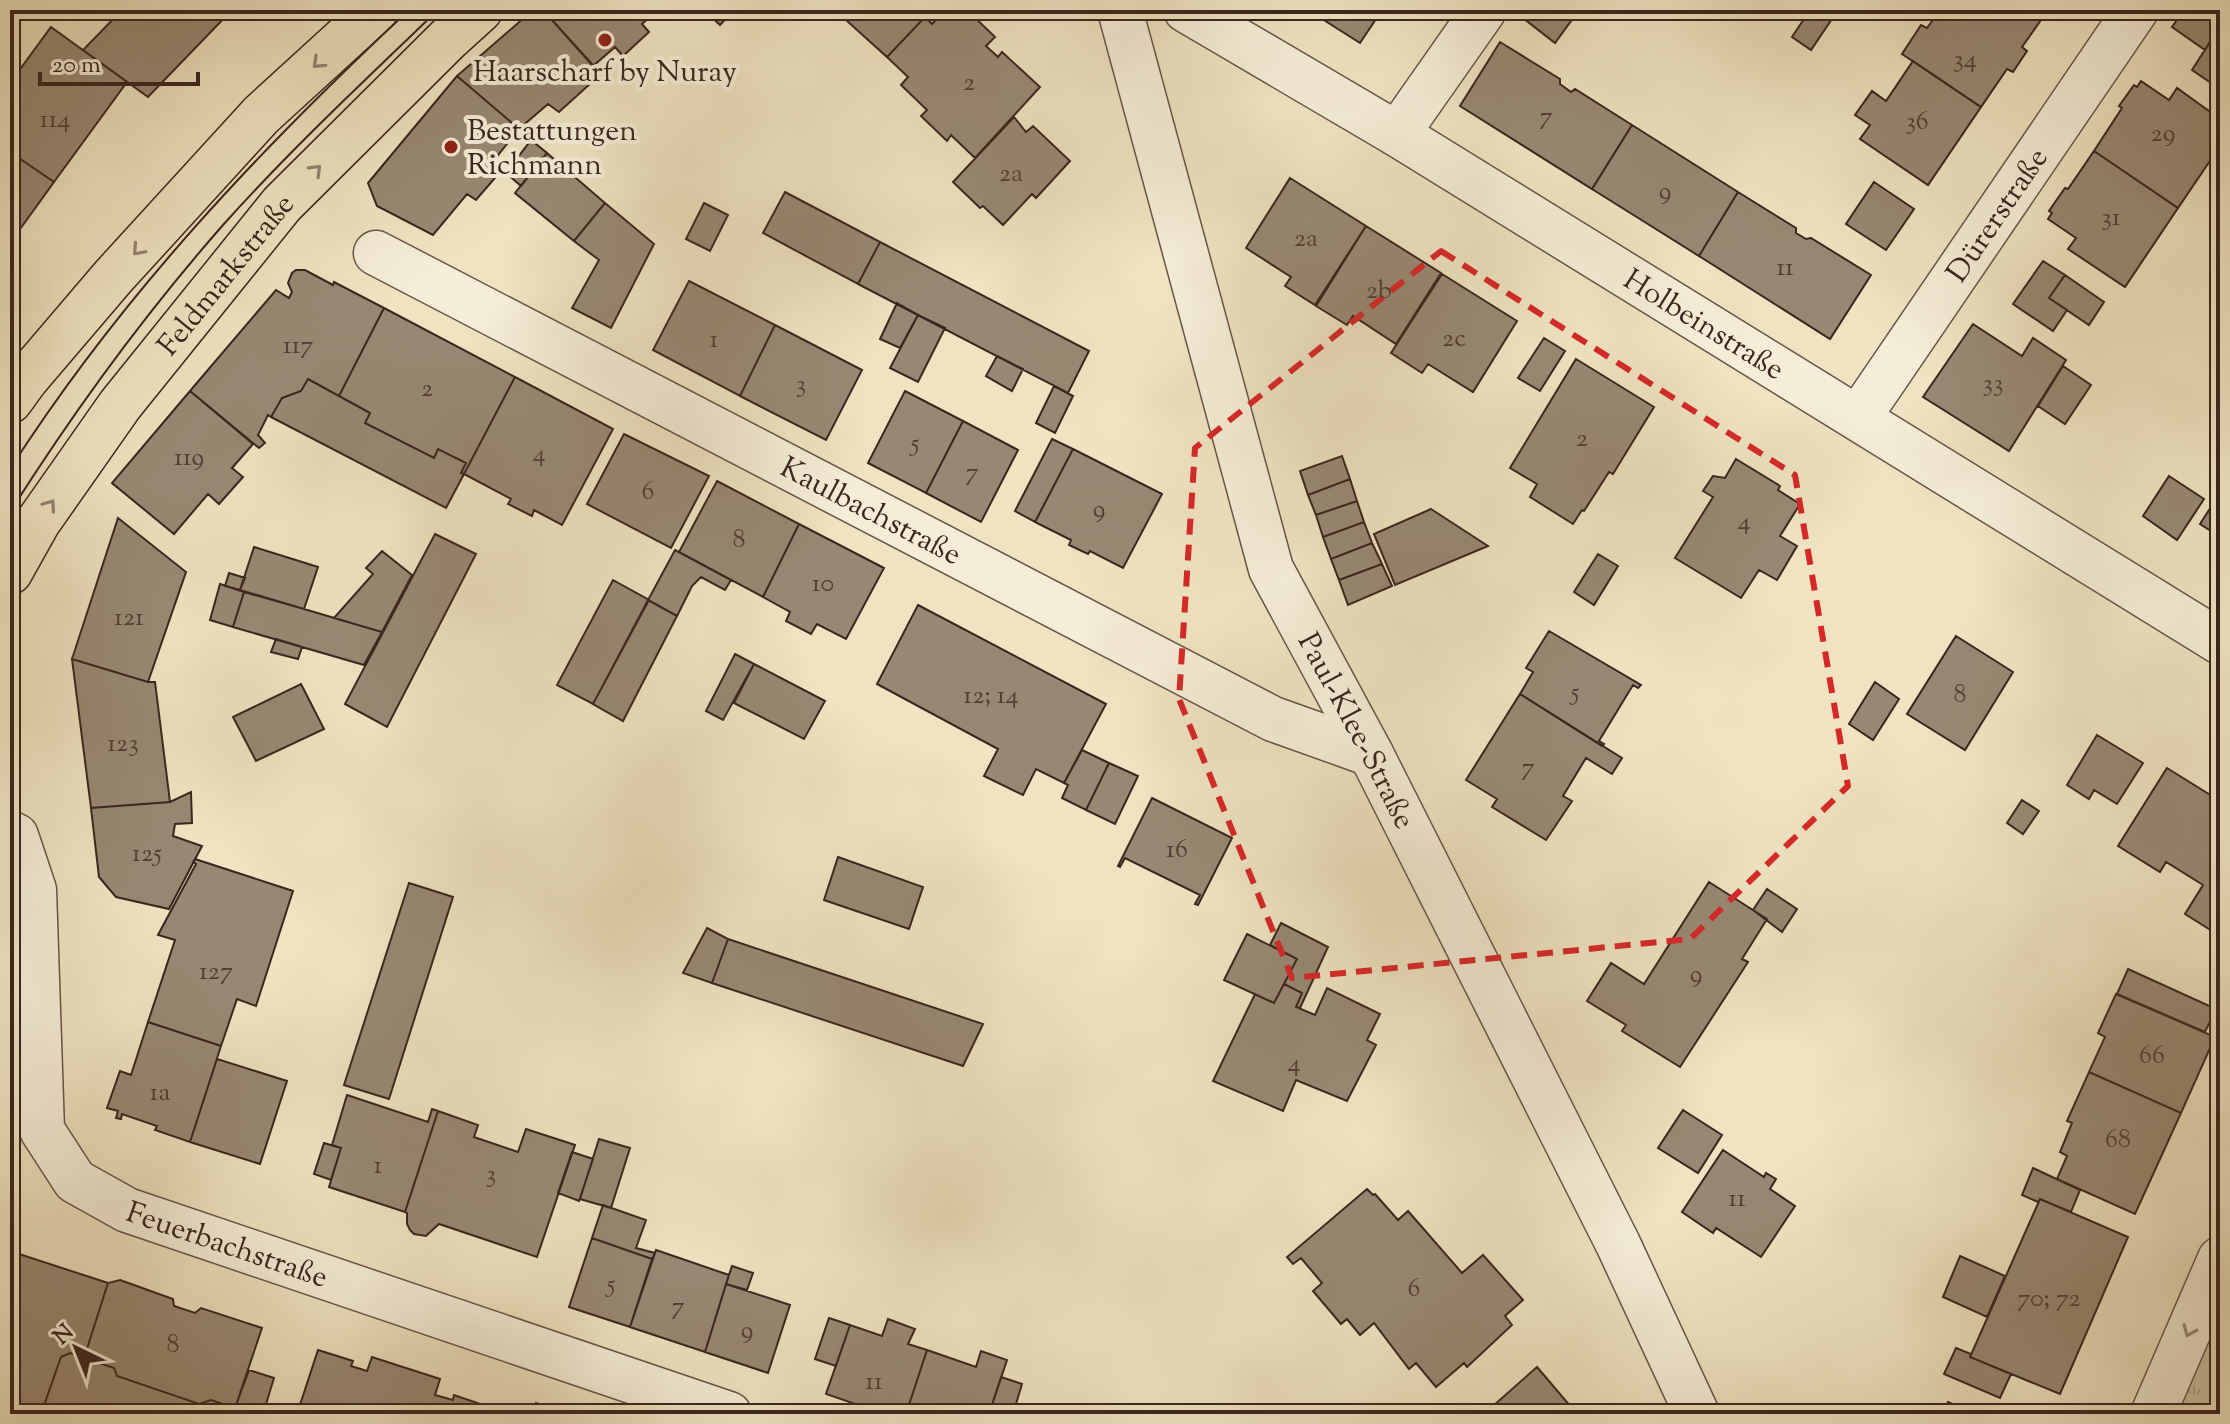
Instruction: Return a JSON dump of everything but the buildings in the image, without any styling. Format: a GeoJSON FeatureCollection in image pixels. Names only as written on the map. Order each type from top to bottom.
{"type":"FeatureCollection","features":[{"type":"Feature","properties":{"kind":"main road"},"geometry":{"type":"LineString","coordinates":[[10,401],[113,277],[261,115],[376,10]]}},
{"type":"Feature","properties":{"kind":"main road","name":"Feldmarkstraße"},"geometry":{"type":"LineString","coordinates":[[10,572],[38,522],[120,405],[282,204],[480,10]]}},
{"type":"Feature","properties":{"kind":"street","name":"Paul-Klee-Straße"},"geometry":{"type":"LineString","coordinates":[[1120,10],[1271,569],[1371,754],[1618,1244],[1697,1414]]}},
{"type":"Feature","properties":{"kind":"street","name":"Holbeinstraße"},"geometry":{"type":"LineString","coordinates":[[1186,10],[1397,134],[2220,642]]}},
{"type":"Feature","properties":{"kind":"street"},"geometry":{"type":"LineString","coordinates":[[1397,134],[1484,10]]}},
{"type":"Feature","properties":{"kind":"street","name":"Dürerstraße"},"geometry":{"type":"LineString","coordinates":[[1858,418],[2136,10]]}},
{"type":"Feature","properties":{"kind":"street","name":"Kaulbachstraße"},"geometry":{"type":"LineString","coordinates":[[376,253],[1273,719],[1371,754]]}},
{"type":"Feature","properties":{"kind":"street","name":"Feuerbachstraße"},"geometry":{"type":"LineString","coordinates":[[10,833],[16,836],[34,890],[26,1124],[75,1181],[127,1210],[729,1414]]}},
{"type":"Feature","properties":{"kind":"street"},"geometry":{"type":"LineString","coordinates":[[2153,1414],[2220,1259]]}},
{"type":"Feature","properties":{"kind":"highlighted area"},"geometry":{"type":"Polygon","coordinates":[[[1441,251],[1795,475],[1848,786],[1690,939],[1292,978],[1179,699],[1195,448],[1441,251]]]}},
{"type":"Feature","properties":{"kind":"green space"},"geometry":{"type":"Polygon","coordinates":[[[2220,1294],[2220,1414],[2167,1414],[2220,1294]]]}},
{"type":"Feature","properties":{"kind":"tram line"},"geometry":{"type":"LineString","coordinates":[[10,469],[98,344],[195,227],[299,116],[409,10]]}},
{"type":"Feature","properties":{"kind":"tram line"},"geometry":{"type":"LineString","coordinates":[[10,512],[111,364],[194,259],[275,169],[438,10]]}},
{"type":"Feature","properties":{"kind":"place","name":"Haarscharf by Nuray"},"geometry":{"type":"Point","coordinates":[605,40]}},
{"type":"Feature","properties":{"kind":"place","name":"Bestattungen Richmann"},"geometry":{"type":"Point","coordinates":[451,147]}}]}
